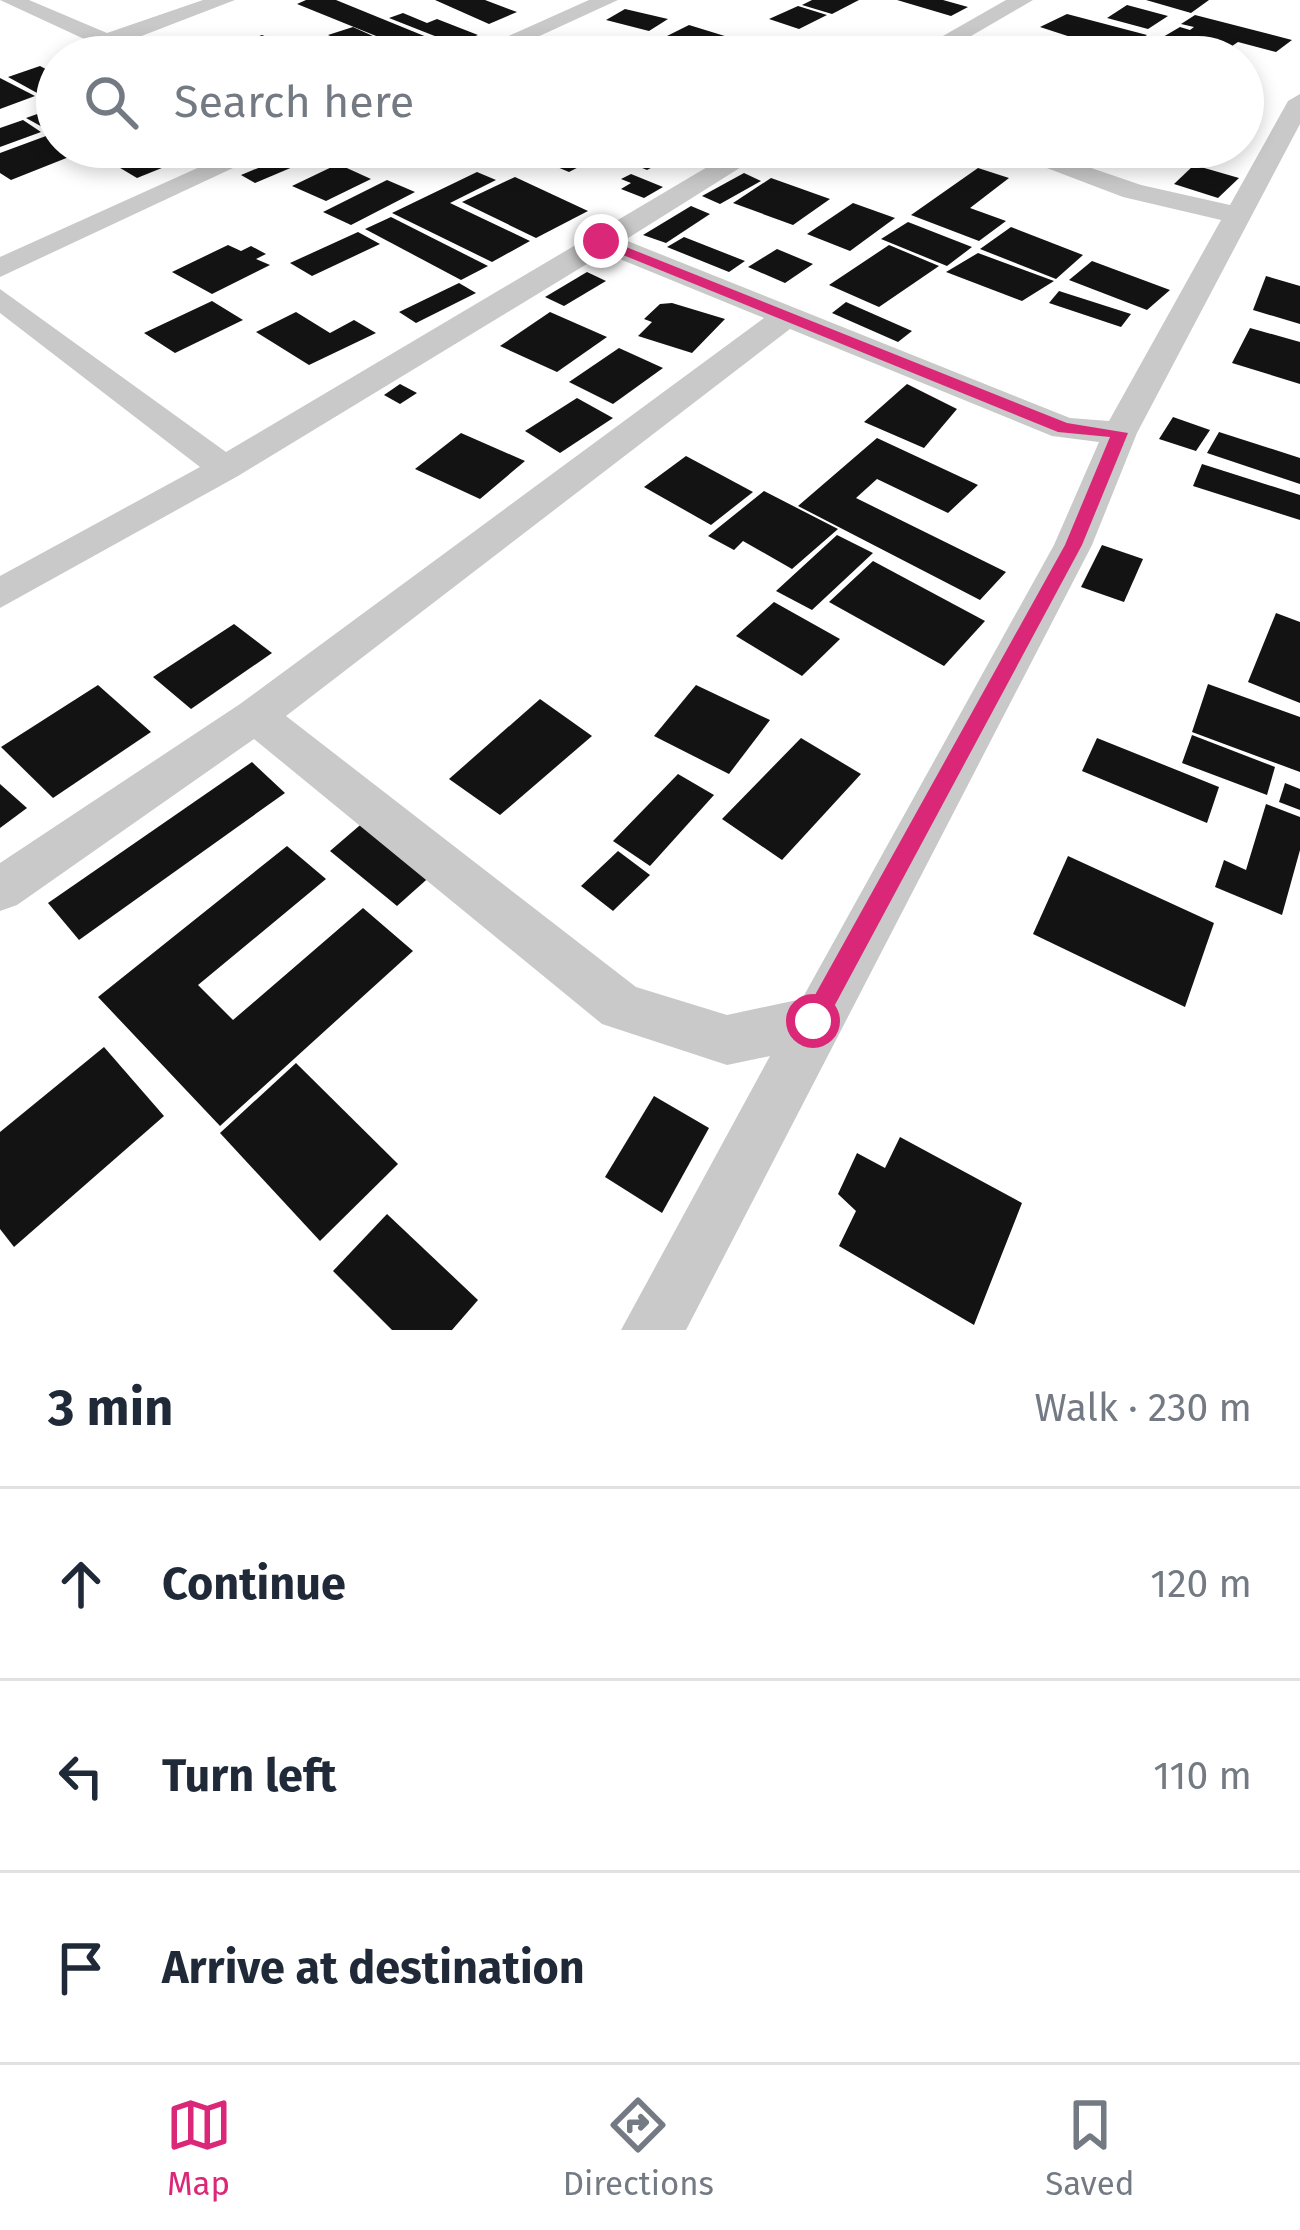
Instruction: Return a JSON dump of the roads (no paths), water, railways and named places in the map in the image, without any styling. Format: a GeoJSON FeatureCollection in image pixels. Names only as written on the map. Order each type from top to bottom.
{"type":"FeatureCollection","features":[{"type":"Feature","properties":{"kind":"street"},"geometry":{"type":"LineString","coordinates":[[10,0],[99,36]]}},
{"type":"Feature","properties":{"kind":"street"},"geometry":{"type":"LineString","coordinates":[[120,36],[224,0]]}},
{"type":"Feature","properties":{"kind":"street"},"geometry":{"type":"LineString","coordinates":[[523,36],[607,0]]}},
{"type":"Feature","properties":{"kind":"street"},"geometry":{"type":"LineString","coordinates":[[956,36],[1022,0]]}},
{"type":"Feature","properties":{"kind":"street"},"geometry":{"type":"LineString","coordinates":[[652,1330],[813,1021],[1073,545],[1120,433],[1295,122]]}},
{"type":"Feature","properties":{"kind":"street"},"geometry":{"type":"LineString","coordinates":[[0,268],[220,168]]}},
{"type":"Feature","properties":{"kind":"street"},"geometry":{"type":"LineString","coordinates":[[0,595],[225,468],[724,168]]}},
{"type":"Feature","properties":{"kind":"street"},"geometry":{"type":"LineString","coordinates":[[1066,168],[1133,191],[1239,216]]}},
{"type":"Feature","properties":{"kind":"street"},"geometry":{"type":"LineString","coordinates":[[601,241],[1064,428],[1120,433]]}},
{"type":"Feature","properties":{"kind":"street"},"geometry":{"type":"LineString","coordinates":[[0,298],[225,468]]}},
{"type":"Feature","properties":{"kind":"street"},"geometry":{"type":"LineString","coordinates":[[0,890],[255,716],[788,316]]}},
{"type":"Feature","properties":{"kind":"street"},"geometry":{"type":"LineString","coordinates":[[255,716],[621,1007],[727,1040],[813,1021]]}}]}
